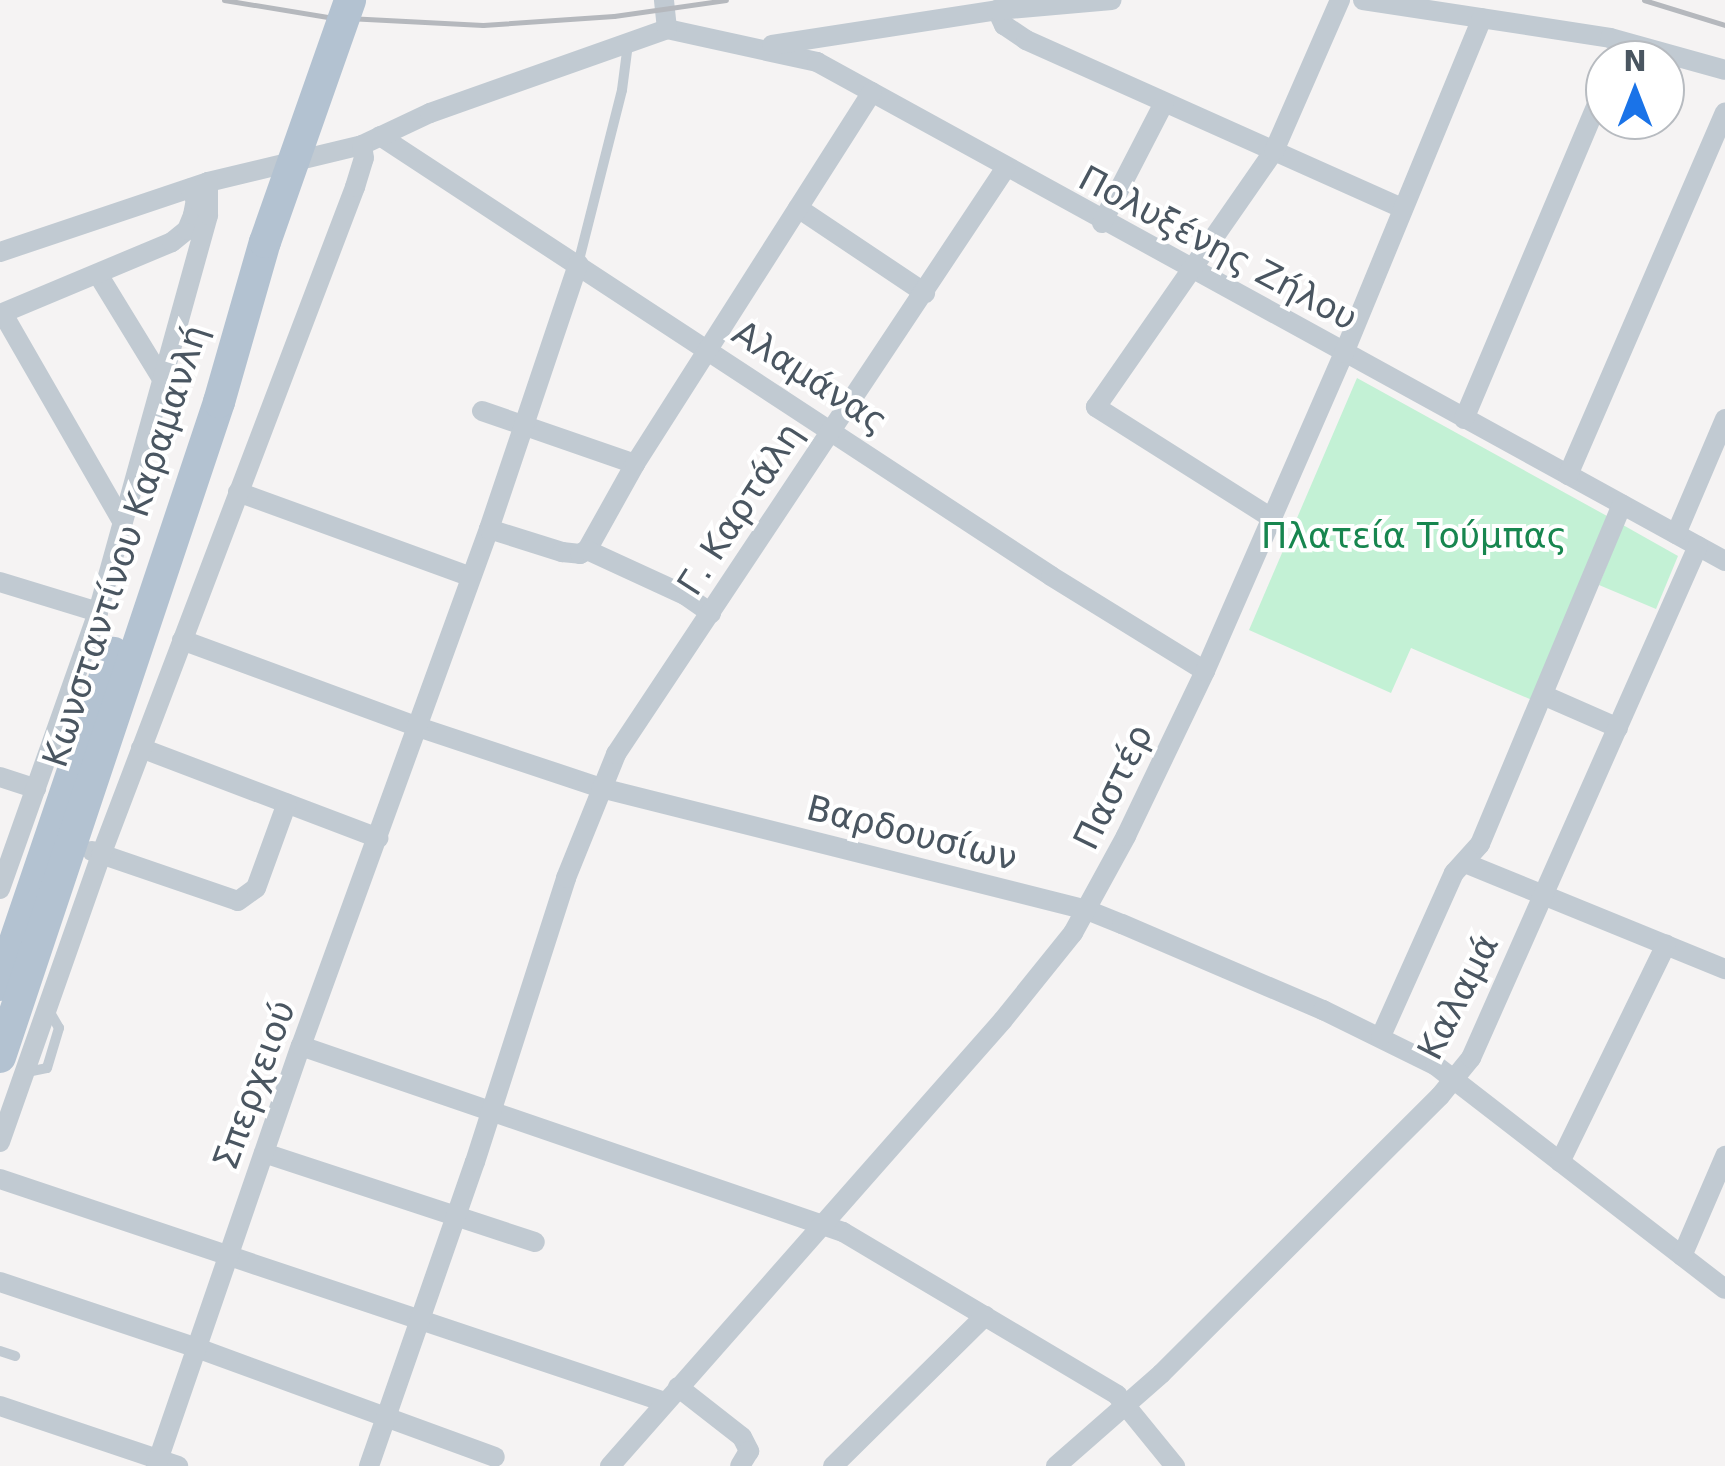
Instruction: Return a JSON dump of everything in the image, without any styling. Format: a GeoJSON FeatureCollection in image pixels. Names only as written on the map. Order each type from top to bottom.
{"type":"FeatureCollection","features":[{"type":"Feature","properties":{"kind":"main road"},"geometry":{"type":"LineString","coordinates":[[239,322],[350,0]]}},
{"type":"Feature","properties":{"kind":"main road","name":"Κωνσταντίνου Καραμανλή"},"geometry":{"type":"LineString","coordinates":[[13,1064],[86,849],[219,402],[239,322]]}},
{"type":"Feature","properties":{"kind":"main road","name":"Κωνσταντίνου Καραμανλή"},"geometry":{"type":"LineString","coordinates":[[0,986],[88,718],[239,322]]}},
{"type":"Feature","properties":{"kind":"street"},"geometry":{"type":"LineString","coordinates":[[0,252],[199,185],[371,140],[430,113],[667,29],[664,0]]}},
{"type":"Feature","properties":{"kind":"street"},"geometry":{"type":"LineString","coordinates":[[756,48],[998,10],[1112,0]]}},
{"type":"Feature","properties":{"kind":"street"},"geometry":{"type":"LineString","coordinates":[[1270,518],[1096,407],[1274,152],[1340,0]]}},
{"type":"Feature","properties":{"kind":"street"},"geometry":{"type":"LineString","coordinates":[[1363,0],[1482,18],[1585,42]]}},
{"type":"Feature","properties":{"kind":"street"},"geometry":{"type":"LineString","coordinates":[[998,10],[1004,25],[1026,40],[1402,208]]}},
{"type":"Feature","properties":{"kind":"street","name":"Παστέρ"},"geometry":{"type":"LineString","coordinates":[[610,1466],[1003,1020],[1086,910],[1205,671],[1344,352],[1482,18]]}},
{"type":"Feature","properties":{"kind":"street","name":"Πολυξένης Ζήλου"},"geometry":{"type":"LineString","coordinates":[[667,29],[817,62],[1005,170],[1725,562]]}},
{"type":"Feature","properties":{"kind":"street"},"geometry":{"type":"LineString","coordinates":[[1685,62],[1725,70]]}},
{"type":"Feature","properties":{"kind":"street"},"geometry":{"type":"LineString","coordinates":[[488,530],[562,552],[580,554],[587,550],[634,464],[872,92]]}},
{"type":"Feature","properties":{"kind":"street"},"geometry":{"type":"LineString","coordinates":[[1102,223],[1164,102]]}},
{"type":"Feature","properties":{"kind":"street"},"geometry":{"type":"LineString","coordinates":[[1568,475],[1725,112]]}},
{"type":"Feature","properties":{"kind":"street"},"geometry":{"type":"LineString","coordinates":[[1464,419],[1585,133]]}},
{"type":"Feature","properties":{"kind":"street"},"geometry":{"type":"LineString","coordinates":[[0,1142],[13,1064],[48,1008],[86,849],[140,748],[371,140]]}},
{"type":"Feature","properties":{"kind":"street","name":"Αλαμάνας"},"geometry":{"type":"LineString","coordinates":[[371,140],[578,264],[1205,671]]}},
{"type":"Feature","properties":{"kind":"street","name":"Γ. Καρτάλη"},"geometry":{"type":"LineString","coordinates":[[369,1466],[600,788],[631,729],[1005,170]]}},
{"type":"Feature","properties":{"kind":"street"},"geometry":{"type":"LineString","coordinates":[[121,518],[1,314],[99,276],[184,234],[199,185]]}},
{"type":"Feature","properties":{"kind":"street","name":"Κωνσταντίνου Καραμανλή"},"geometry":{"type":"LineString","coordinates":[[0,889],[98,612],[208,215],[199,185]]}},
{"type":"Feature","properties":{"kind":"street"},"geometry":{"type":"LineString","coordinates":[[798,208],[924,293]]}},
{"type":"Feature","properties":{"kind":"street","name":"Σπερχειού"},"geometry":{"type":"LineString","coordinates":[[164,1464],[196,1348],[488,530],[578,264]]}},
{"type":"Feature","properties":{"kind":"street"},"geometry":{"type":"LineString","coordinates":[[99,276],[162,378]]}},
{"type":"Feature","properties":{"kind":"street"},"geometry":{"type":"LineString","coordinates":[[482,411],[634,464]]}},
{"type":"Feature","properties":{"kind":"street"},"geometry":{"type":"LineString","coordinates":[[1676,534],[1725,419]]}},
{"type":"Feature","properties":{"kind":"street"},"geometry":{"type":"LineString","coordinates":[[238,492],[471,577]]}},
{"type":"Feature","properties":{"kind":"street"},"geometry":{"type":"LineString","coordinates":[[1381,1036],[1454,873],[1480,844],[1622,505]]}},
{"type":"Feature","properties":{"kind":"street","name":"Καλαμά"},"geometry":{"type":"LineString","coordinates":[[1056,1466],[1128,1406],[1455,1081],[1470,1058],[1698,546]]}},
{"type":"Feature","properties":{"kind":"street"},"geometry":{"type":"LineString","coordinates":[[587,550],[684,595],[711,613]]}},
{"type":"Feature","properties":{"kind":"street"},"geometry":{"type":"LineString","coordinates":[[0,582],[98,612]]}},
{"type":"Feature","properties":{"kind":"street","name":"Βαρδουσίων"},"geometry":{"type":"LineString","coordinates":[[182,640],[418,727],[600,788],[1086,910],[1381,1036],[1455,1081],[1725,1289]]}},
{"type":"Feature","properties":{"kind":"street"},"geometry":{"type":"LineString","coordinates":[[1544,695],[1618,728]]}},
{"type":"Feature","properties":{"kind":"street"},"geometry":{"type":"LineString","coordinates":[[140,748],[378,838]]}},
{"type":"Feature","properties":{"kind":"street"},"geometry":{"type":"LineString","coordinates":[[0,777],[36,790]]}},
{"type":"Feature","properties":{"kind":"street"},"geometry":{"type":"LineString","coordinates":[[86,849],[238,901],[256,888],[286,804]]}},
{"type":"Feature","properties":{"kind":"street"},"geometry":{"type":"LineString","coordinates":[[1465,863],[1725,968]]}},
{"type":"Feature","properties":{"kind":"street"},"geometry":{"type":"LineString","coordinates":[[1560,1162],[1666,946]]}},
{"type":"Feature","properties":{"kind":"street"},"geometry":{"type":"LineString","coordinates":[[302,1046],[844,1232],[1106,1387],[1128,1406],[1175,1466]]}},
{"type":"Feature","properties":{"kind":"street"},"geometry":{"type":"LineString","coordinates":[[264,1153],[536,1242]]}},
{"type":"Feature","properties":{"kind":"street"},"geometry":{"type":"LineString","coordinates":[[1682,1256],[1725,1156]]}},
{"type":"Feature","properties":{"kind":"street"},"geometry":{"type":"LineString","coordinates":[[0,1179],[228,1256],[672,1395],[742,1437],[748,1451],[740,1466]]}},
{"type":"Feature","properties":{"kind":"street"},"geometry":{"type":"LineString","coordinates":[[0,1282],[196,1348],[495,1458]]}},
{"type":"Feature","properties":{"kind":"street"},"geometry":{"type":"LineString","coordinates":[[833,1466],[984,1316]]}},
{"type":"Feature","properties":{"kind":"street"},"geometry":{"type":"LineString","coordinates":[[0,1406],[164,1464]]}},
{"type":"Feature","properties":{"kind":"lane"},"geometry":{"type":"LineString","coordinates":[[578,264],[622,90],[628,43]]}},
{"type":"Feature","properties":{"kind":"lane"},"geometry":{"type":"LineString","coordinates":[[0,1351],[15,1356]]}},
{"type":"Feature","properties":{"kind":"green space","name":"Πλατεία Τούμπας"},"geometry":{"type":"Polygon","coordinates":[[[1357,378],[1607,516],[1532,700],[1411,648],[1391,693],[1249,630],[1357,378]]]}},
{"type":"Feature","properties":{"kind":"green space"},"geometry":{"type":"Polygon","coordinates":[[[1623,525],[1678,556],[1656,609],[1599,585],[1623,525]]]}},
{"type":"Feature","properties":{"kind":"railway"},"geometry":{"type":"LineString","coordinates":[[224,0],[328,17],[483,25],[614,16],[726,0]]}},
{"type":"Feature","properties":{"kind":"railway"},"geometry":{"type":"LineString","coordinates":[[1644,0],[1725,25]]}}]}
